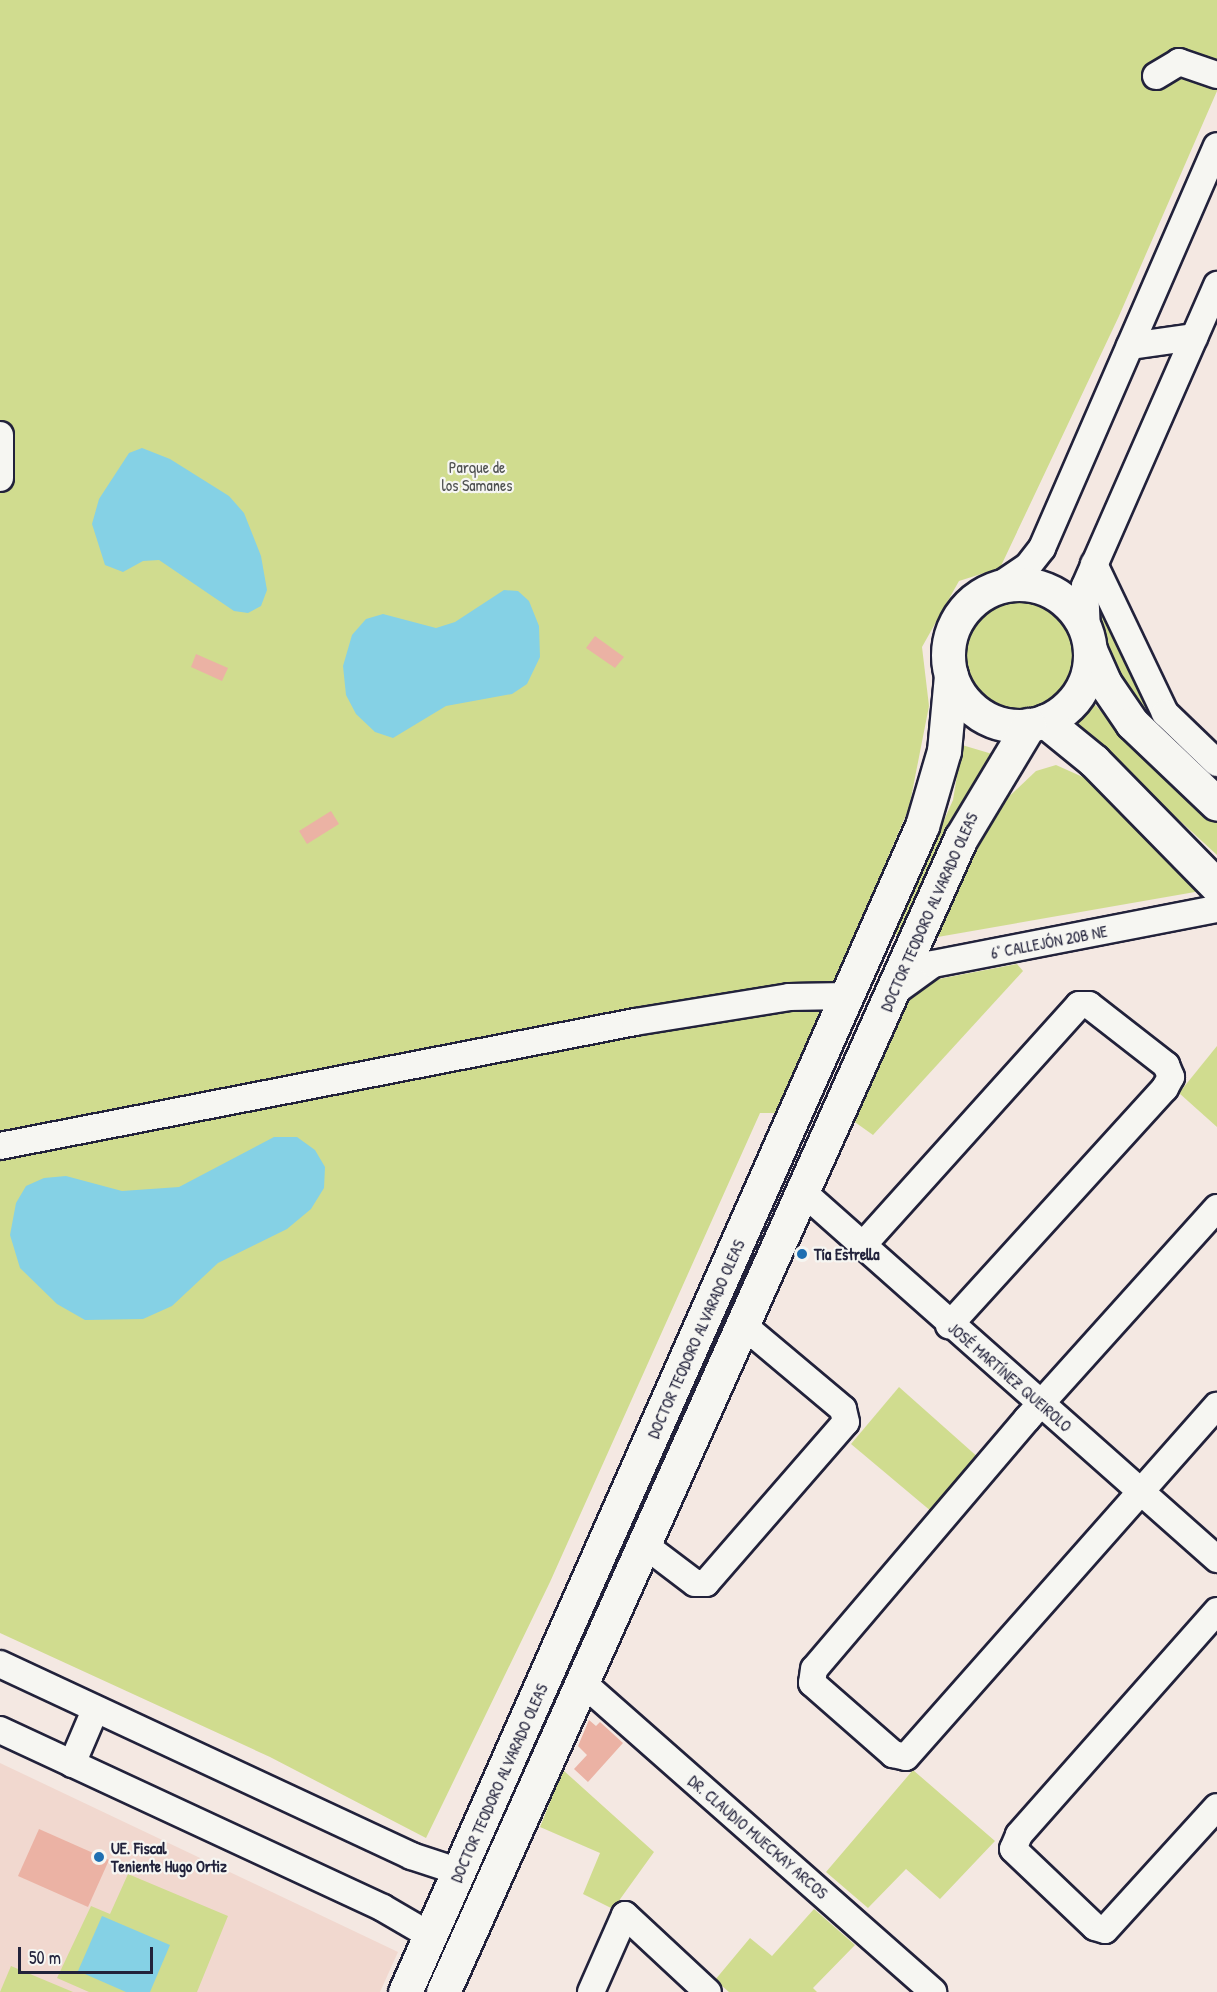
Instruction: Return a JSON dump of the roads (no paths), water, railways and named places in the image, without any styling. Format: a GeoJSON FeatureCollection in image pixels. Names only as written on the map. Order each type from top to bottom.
{"type":"FeatureCollection","features":[{"type":"Feature","properties":{"kind":"main road"},"geometry":{"type":"LineString","coordinates":[[1217,804],[1132,723],[1104,682],[1072,608],[1051,591],[1015,583],[997,587],[974,600],[957,621],[949,645],[951,675],[957,690],[980,715],[1012,725],[1048,728],[1217,886]]}},
{"type":"Feature","properties":{"kind":"main road"},"geometry":{"type":"LineString","coordinates":[[1048,728],[1073,701],[1082,687],[1088,641]]}},
{"type":"Feature","properties":{"kind":"main road","name":"DOCTOR TEODORO ALVARADO OLEAS"},"geometry":{"type":"LineString","coordinates":[[405,1992],[847,996],[932,799],[944,751],[951,675]]}},
{"type":"Feature","properties":{"kind":"main road","name":"DOCTOR TEODORO ALVARADO OLEAS"},"geometry":{"type":"LineString","coordinates":[[443,1992],[646,1546],[961,838],[1009,758],[1048,728]]}},
{"type":"Feature","properties":{"kind":"street"},"geometry":{"type":"LineString","coordinates":[[1156,76],[1179,62],[1217,75]]}},
{"type":"Feature","properties":{"kind":"street"},"geometry":{"type":"LineString","coordinates":[[997,587],[1028,566],[1042,548],[1217,146]]}},
{"type":"Feature","properties":{"kind":"street"},"geometry":{"type":"LineString","coordinates":[[1088,641],[1083,599],[1094,564],[1217,285]]}},
{"type":"Feature","properties":{"kind":"street"},"geometry":{"type":"LineString","coordinates":[[1130,346],[1194,337]]}},
{"type":"Feature","properties":{"kind":"street"},"geometry":{"type":"LineString","coordinates":[[0,435],[0,478]]}},
{"type":"Feature","properties":{"kind":"street"},"geometry":{"type":"LineString","coordinates":[[1094,564],[1165,713],[1217,763]]}},
{"type":"Feature","properties":{"kind":"street","name":"6° CALLEJÓN 20B NE"},"geometry":{"type":"LineString","coordinates":[[891,996],[901,984],[933,964],[1217,909]]}},
{"type":"Feature","properties":{"kind":"street"},"geometry":{"type":"LineString","coordinates":[[0,1146],[647,1020],[789,997],[847,996]]}},
{"type":"Feature","properties":{"kind":"street"},"geometry":{"type":"LineString","coordinates":[[862,1246],[1079,1005],[1089,1005],[1167,1065],[1171,1077],[1165,1088],[949,1325]]}},
{"type":"Feature","properties":{"kind":"street","name":"JOSÉ MARTÍNEZ QUEIROLO"},"geometry":{"type":"LineString","coordinates":[[804,1193],[949,1325],[1217,1559]]}},
{"type":"Feature","properties":{"kind":"street"},"geometry":{"type":"LineString","coordinates":[[1217,1208],[1041,1403],[814,1669],[812,1683],[893,1754],[906,1757],[1217,1406]]}},
{"type":"Feature","properties":{"kind":"street"},"geometry":{"type":"LineString","coordinates":[[646,1546],[695,1583],[706,1583],[846,1422],[843,1409],[744,1326]]}},
{"type":"Feature","properties":{"kind":"street"},"geometry":{"type":"LineString","coordinates":[[1217,1611],[1019,1835],[1013,1849],[1095,1927],[1105,1930],[1217,1807]]}},
{"type":"Feature","properties":{"kind":"street"},"geometry":{"type":"LineString","coordinates":[[0,1664],[411,1856],[460,1872]]}},
{"type":"Feature","properties":{"kind":"street","name":"DR. CLAUDIO MUECKAY ARCOS"},"geometry":{"type":"LineString","coordinates":[[583,1683],[933,1992]]}},
{"type":"Feature","properties":{"kind":"street"},"geometry":{"type":"LineString","coordinates":[[72,1764],[95,1710]]}},
{"type":"Feature","properties":{"kind":"street"},"geometry":{"type":"LineString","coordinates":[[0,1730],[383,1908],[430,1936]]}},
{"type":"Feature","properties":{"kind":"street"},"geometry":{"type":"LineString","coordinates":[[591,1992],[626,1915],[708,1992]]}},
{"type":"Feature","properties":{"kind":"water"},"geometry":{"type":"Polygon","coordinates":[[[142,448],[170,459],[229,496],[244,513],[261,556],[267,590],[261,606],[248,613],[234,611],[159,560],[143,561],[123,572],[105,565],[92,524],[99,499],[129,453],[142,448]]]}},
{"type":"Feature","properties":{"kind":"water"},"geometry":{"type":"Polygon","coordinates":[[[504,590],[518,591],[529,601],[539,626],[540,657],[527,684],[512,694],[446,706],[393,738],[375,732],[356,714],[346,695],[343,666],[352,635],[366,619],[383,614],[436,628],[455,622],[504,590]]]}},
{"type":"Feature","properties":{"kind":"water"},"geometry":{"type":"Polygon","coordinates":[[[274,1137],[297,1137],[315,1150],[325,1167],[324,1188],[311,1209],[287,1229],[218,1263],[172,1306],[143,1319],[85,1320],[57,1304],[20,1268],[10,1235],[16,1203],[26,1186],[44,1178],[66,1176],[122,1191],[179,1187],[274,1137]]]}},
{"type":"Feature","properties":{"kind":"water"},"geometry":{"type":"Polygon","coordinates":[[[102,1916],[170,1945],[150,1992],[126,1992],[78,1971],[102,1916]]]}},
{"type":"Feature","properties":{"kind":"place","name":"Tía Estrella"},"geometry":{"type":"Point","coordinates":[802,1254]}},
{"type":"Feature","properties":{"kind":"place","name":"UE. Fiscal Teniente Hugo Ortiz"},"geometry":{"type":"Point","coordinates":[99,1857]}},
{"type":"Feature","properties":{"kind":"park label","name":"Parque de los Samanes"},"geometry":{"type":"Point","coordinates":[477,476]}}]}
